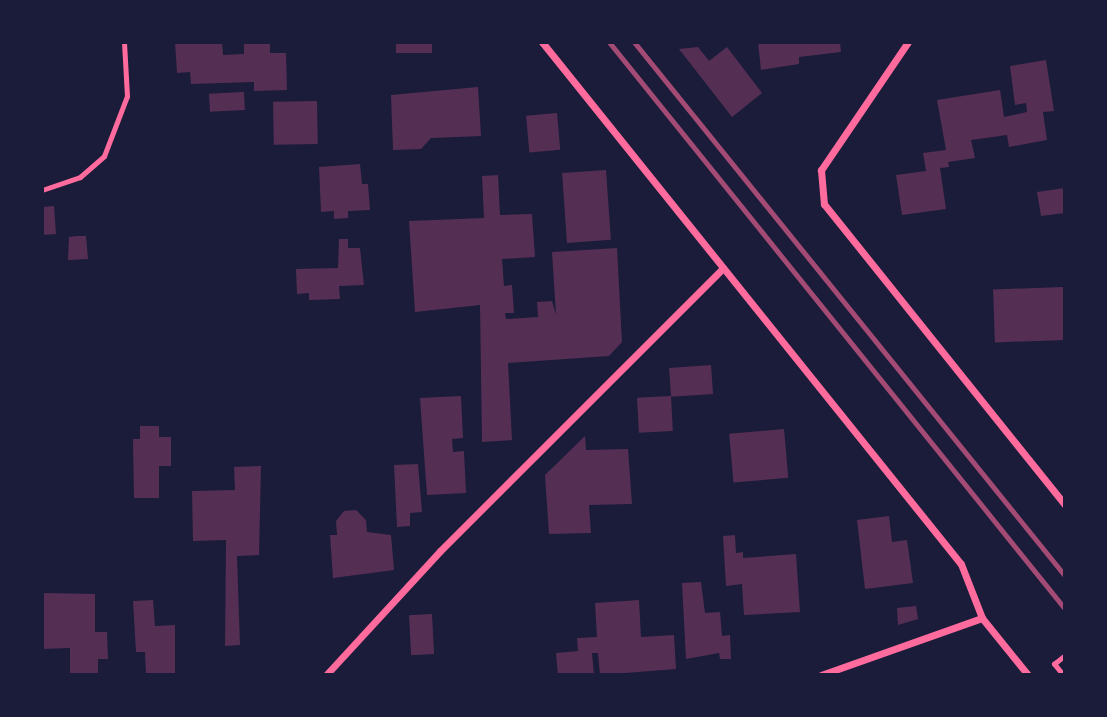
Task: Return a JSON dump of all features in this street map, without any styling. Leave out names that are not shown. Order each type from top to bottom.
[{"type":"street","points":[[542,42],[961,564],[982,618],[1028,675]]},
{"type":"street","points":[[908,42],[821,170],[819,185],[824,204],[1065,505]]},
{"type":"street","points":[[326,675],[440,551],[723,268]]},
{"type":"street","points":[[821,675],[982,618]]},
{"type":"lane","points":[[42,190],[80,177],[104,156],[127,96],[124,42]]},
{"type":"path","points":[[1063,675],[1054,664],[1065,655]]},
{"type":"building","points":[[175,42],[222,42],[223,55],[244,54],[244,42],[270,42],[270,53],[286,53],[287,90],[254,91],[254,82],[191,84],[190,72],[177,73]]},
{"type":"building","points":[[396,42],[432,42],[432,53],[396,53]]},
{"type":"building","points":[[758,42],[840,42],[841,52],[799,57],[799,64],[761,70]]},
{"type":"building","points":[[698,47],[709,61],[727,47],[762,93],[732,117],[679,49]]},
{"type":"building","points":[[1046,60],[1054,111],[1043,112],[1047,140],[1009,147],[1007,135],[971,140],[975,158],[948,162],[949,167],[940,168],[946,209],[902,215],[896,175],[926,171],[923,153],[946,150],[937,100],[1000,90],[1004,117],[1027,112],[1026,103],[1015,105],[1010,66]]},
{"type":"building","points":[[478,87],[481,136],[431,138],[421,149],[393,150],[391,95]]},
{"type":"building","points":[[244,92],[245,110],[210,112],[209,94]]},
{"type":"building","points":[[317,101],[318,144],[274,145],[273,102]]},
{"type":"building","points":[[557,113],[560,150],[529,153],[526,116]]},
{"type":"building","points":[[360,164],[362,184],[368,184],[370,210],[348,211],[348,218],[334,219],[334,211],[321,212],[319,167]]},
{"type":"building","points":[[606,170],[611,240],[567,243],[562,173]]},
{"type":"building","points":[[498,175],[500,215],[532,214],[535,257],[502,259],[504,286],[512,285],[514,313],[505,313],[506,319],[538,317],[537,302],[552,301],[556,315],[552,252],[617,248],[622,342],[609,356],[508,363],[512,440],[482,442],[480,305],[415,312],[409,221],[484,218],[482,176]]},
{"type":"building","points":[[1065,188],[1065,213],[1041,216],[1037,192]]},
{"type":"building","points":[[54,206],[56,234],[42,235],[42,207]]},
{"type":"building","points":[[86,236],[88,259],[68,260],[69,237]]},
{"type":"building","points":[[339,239],[348,239],[348,248],[360,248],[364,285],[339,286],[340,299],[309,300],[309,293],[297,294],[296,269],[338,268]]},
{"type":"building","points":[[1063,287],[1065,340],[995,342],[993,289]]},
{"type":"building","points":[[711,365],[713,394],[671,397],[669,368]]},
{"type":"building","points":[[461,396],[463,438],[452,439],[453,452],[464,451],[466,493],[427,495],[420,398]]},
{"type":"building","points":[[671,396],[673,431],[639,433],[637,398]]},
{"type":"building","points":[[140,426],[159,426],[159,437],[171,437],[171,466],[159,466],[159,498],[134,498],[133,439],[140,439]]},
{"type":"building","points":[[784,429],[788,478],[733,483],[729,434]]},
{"type":"building","points":[[585,436],[586,450],[628,449],[632,504],[589,505],[591,533],[549,534],[545,475]]},
{"type":"building","points":[[418,464],[422,512],[410,513],[410,526],[397,527],[394,465]]},
{"type":"building","points":[[261,466],[259,555],[237,556],[240,645],[225,646],[226,540],[193,541],[192,491],[235,490],[234,467]]},
{"type":"building","points":[[356,510],[366,520],[367,532],[391,535],[394,570],[333,578],[330,535],[337,535],[336,521],[344,511]]},
{"type":"building","points":[[889,516],[892,542],[907,540],[913,583],[865,589],[857,520]]},
{"type":"building","points":[[735,535],[736,553],[743,552],[743,558],[796,554],[800,612],[744,615],[742,584],[726,586],[723,536]]},
{"type":"building","points":[[701,582],[705,613],[720,612],[722,636],[730,635],[731,659],[720,659],[719,653],[686,659],[682,583]]},
{"type":"building","points":[[42,593],[95,594],[95,632],[107,632],[108,659],[98,659],[98,675],[70,675],[70,648],[42,649]]},
{"type":"building","points":[[153,600],[155,626],[175,625],[175,673],[146,674],[145,652],[136,652],[133,601]]},
{"type":"building","points":[[639,600],[641,637],[674,635],[676,669],[600,675],[598,653],[592,653],[594,675],[558,675],[556,653],[578,651],[577,638],[597,637],[595,603]]},
{"type":"building","points":[[916,606],[918,619],[898,625],[897,608]]},
{"type":"building","points":[[432,614],[434,654],[411,655],[409,615]]},
{"type":"railway","points":[[609,42],[1065,609]]},
{"type":"railway","points":[[634,42],[1065,576]]}]
